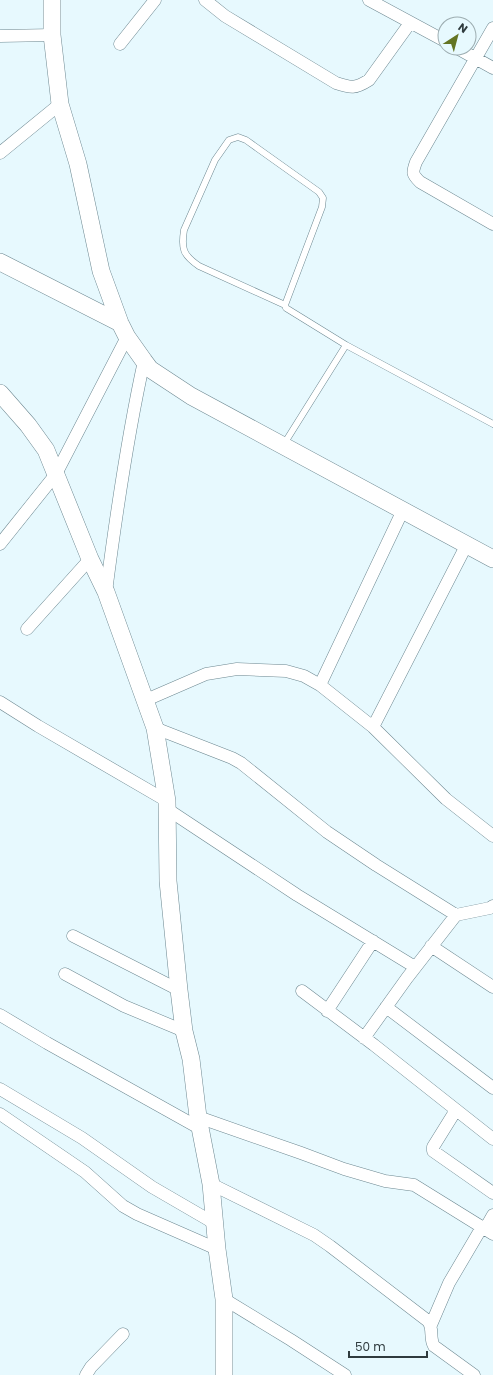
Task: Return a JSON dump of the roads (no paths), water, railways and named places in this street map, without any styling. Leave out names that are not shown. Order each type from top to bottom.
[{"type":"street","points":[[52,0],[52,35],[60,104],[78,164],[101,271],[123,330],[150,369],[191,396],[493,559]]},
{"type":"street","points":[[120,44],[155,0]]},
{"type":"street","points":[[206,0],[225,16],[336,83],[347,87],[359,87],[369,80],[410,23]]},
{"type":"street","points":[[369,0],[437,38]]},
{"type":"street","points":[[493,28],[416,162],[412,172],[420,182],[493,224]]},
{"type":"street","points":[[0,36],[52,35]]},
{"type":"street","points":[[471,56],[493,68]]},
{"type":"street","points":[[0,153],[60,104]]},
{"type":"street","points":[[0,262],[123,330]]},
{"type":"street","points":[[0,544],[56,474],[123,330]]},
{"type":"street","points":[[106,592],[121,483],[133,412],[144,361]]},
{"type":"street","points":[[0,393],[46,450],[90,559],[106,592],[155,728],[167,805],[168,881],[179,990],[184,1031],[191,1059],[199,1123],[211,1184],[214,1223],[224,1299],[224,1375]]},
{"type":"street","points":[[320,685],[402,510]]},
{"type":"street","points":[[373,727],[467,544]]},
{"type":"street","points":[[27,629],[90,559]]},
{"type":"street","points":[[146,700],[206,674],[237,669],[267,669],[286,671],[304,676],[320,685],[373,727],[446,799],[493,836]]},
{"type":"street","points":[[0,702],[167,805],[297,895],[415,967]]},
{"type":"street","points":[[155,728],[236,760],[327,832],[376,865],[456,914],[490,908],[493,906]]},
{"type":"street","points":[[364,1038],[415,967],[456,914]]},
{"type":"street","points":[[73,936],[179,990]]},
{"type":"street","points":[[327,1011],[373,941]]},
{"type":"street","points":[[431,946],[493,987]]},
{"type":"street","points":[[65,974],[124,1006],[184,1031]]},
{"type":"street","points":[[302,992],[364,1038],[493,1139]]},
{"type":"street","points":[[386,1007],[493,1088]]},
{"type":"street","points":[[0,1015],[46,1043],[199,1123],[301,1153],[344,1169],[386,1181],[414,1185],[486,1230]]},
{"type":"street","points":[[0,1089],[82,1138],[152,1187],[214,1223]]},
{"type":"street","points":[[456,1110],[432,1151],[493,1193]]},
{"type":"street","points":[[0,1114],[85,1172],[123,1206],[137,1214],[217,1249]]},
{"type":"street","points":[[211,1184],[299,1227],[330,1246],[428,1321],[431,1325]]},
{"type":"street","points":[[474,1375],[434,1346],[432,1342],[431,1325],[450,1283],[486,1230],[493,1215]]},
{"type":"street","points":[[224,1299],[345,1375]]},
{"type":"street","points":[[86,1375],[123,1334]]},
{"type":"lane","points":[[285,305],[322,207],[323,198],[319,192],[246,140],[238,137],[229,140],[215,160],[184,230],[182,242],[184,252],[190,260],[199,266],[285,305],[286,308],[346,345],[493,424]]},
{"type":"lane","points":[[283,445],[346,345]]}]
